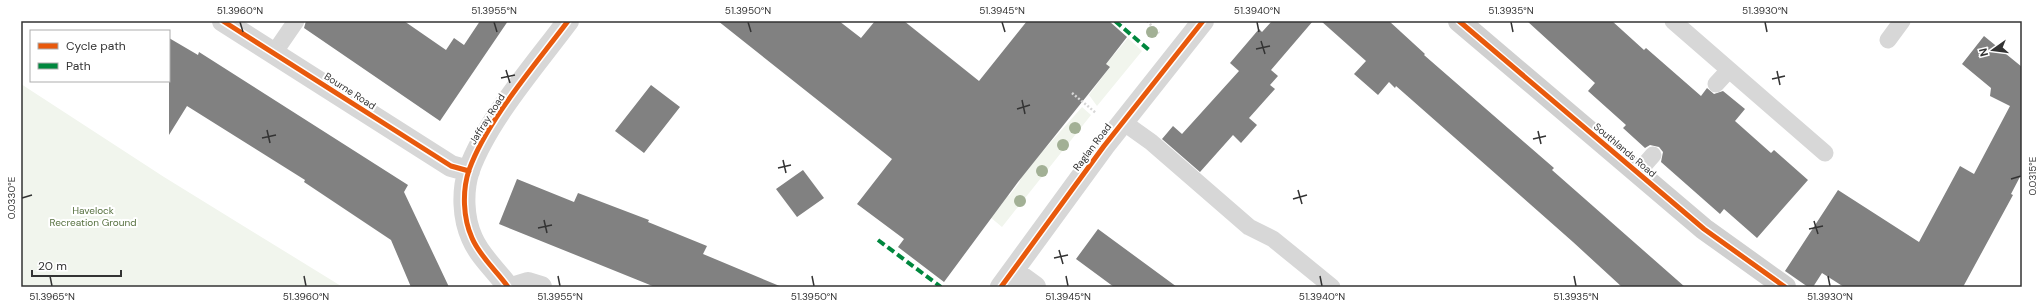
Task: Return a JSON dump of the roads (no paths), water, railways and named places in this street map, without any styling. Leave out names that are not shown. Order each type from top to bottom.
[{"type":"street","name":"Bourne Road","points":[[224,21],[451,166],[468,171]]},
{"type":"street","name":"Jaffray Road","points":[[508,287],[482,256],[472,239],[466,217],[464,197],[468,171],[477,150],[506,104],[568,21]]},
{"type":"street","name":"Raglan Road","points":[[1007,279],[1123,122],[1203,21]]},
{"type":"street","name":"Southlands Road","points":[[1459,21],[1704,229],[1785,287]]},
{"type":"street","points":[[1007,279],[1035,287]]},
{"type":"street","points":[[515,287],[528,283],[541,287]]},
{"type":"lane","points":[[274,53],[296,21]]},
{"type":"lane","points":[[1673,21],[1825,153]]},
{"type":"lane","points":[[1888,40],[1902,21]]},
{"type":"lane","points":[[1716,84],[1729,70]]},
{"type":"lane","points":[[1123,122],[1151,142],[1249,227],[1273,239],[1332,287]]},
{"type":"lane","points":[[1638,172],[1653,155]]},
{"type":"park label","name":"Havelock Recreation Ground","points":[[93,216]]}]
